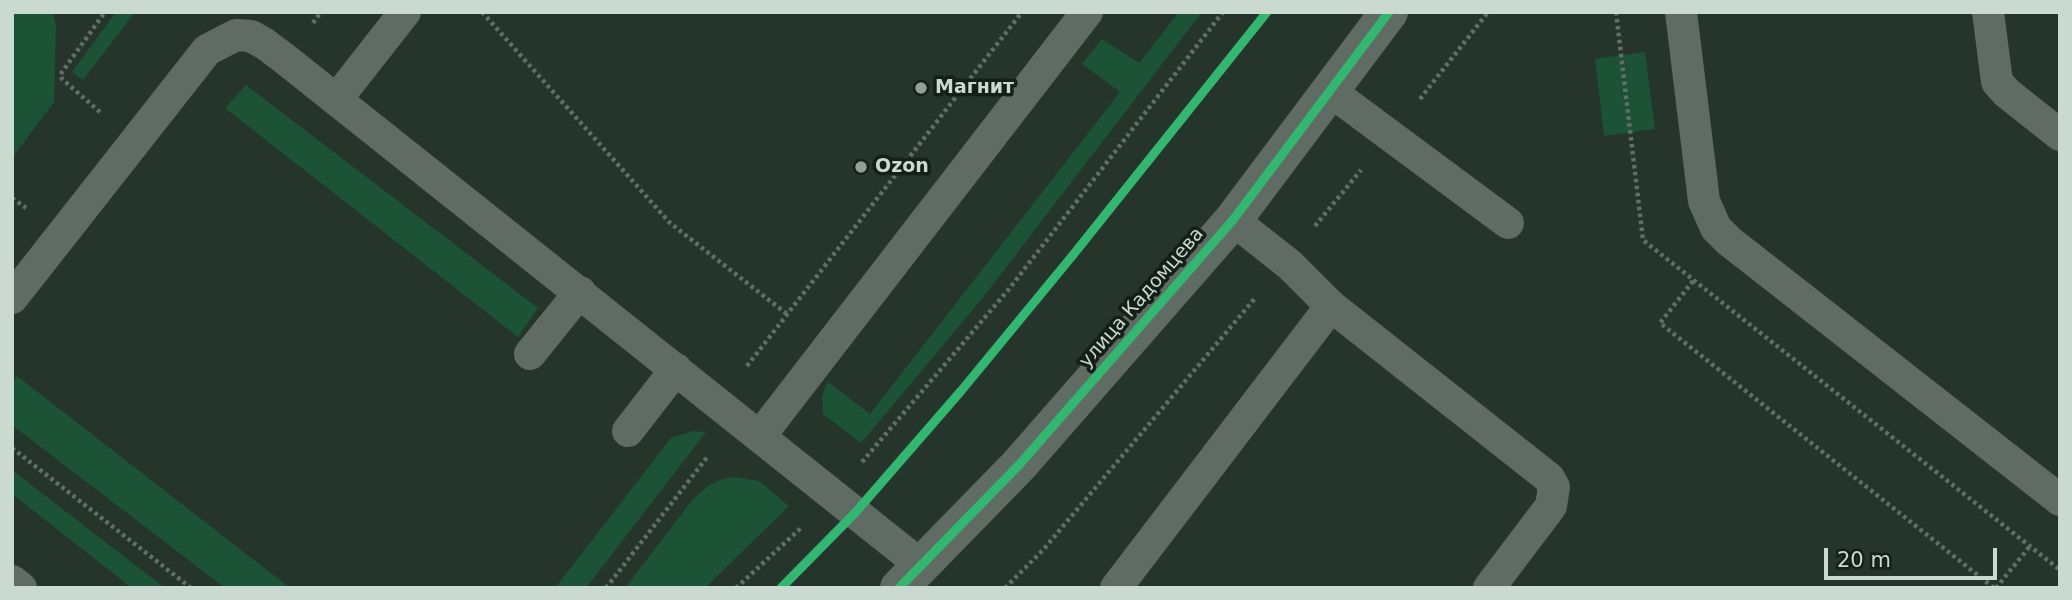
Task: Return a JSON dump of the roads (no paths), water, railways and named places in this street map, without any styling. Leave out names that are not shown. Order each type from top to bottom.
[{"type":"street","name":"улица Кадомцева","points":[[910,577],[1019,465],[1233,220],[1389,12]]},
{"type":"lane","points":[[336,100],[405,12]]},
{"type":"lane","points":[[738,419],[1087,12]]},
{"type":"lane","points":[[1681,12],[1704,201],[1716,228],[1729,241],[2060,500]]},
{"type":"lane","points":[[1987,12],[1997,82],[2060,135]]},
{"type":"lane","points":[[12,298],[207,50],[236,36],[251,36],[265,44],[580,292],[832,495],[910,577]]},
{"type":"lane","points":[[1330,91],[1507,223]]},
{"type":"lane","points":[[1233,220],[1285,261],[1331,306],[1549,478],[1554,487],[1551,506],[1489,588]]},
{"type":"lane","points":[[530,354],[580,292]]},
{"type":"lane","points":[[1116,588],[1331,306]]},
{"type":"lane","points":[[628,431],[677,369]]},
{"type":"lane","points":[[12,581],[21,588]]},
{"type":"place","name":"Магнит","points":[[921,88]]},
{"type":"place","name":"Ozon","points":[[861,167]]}]
